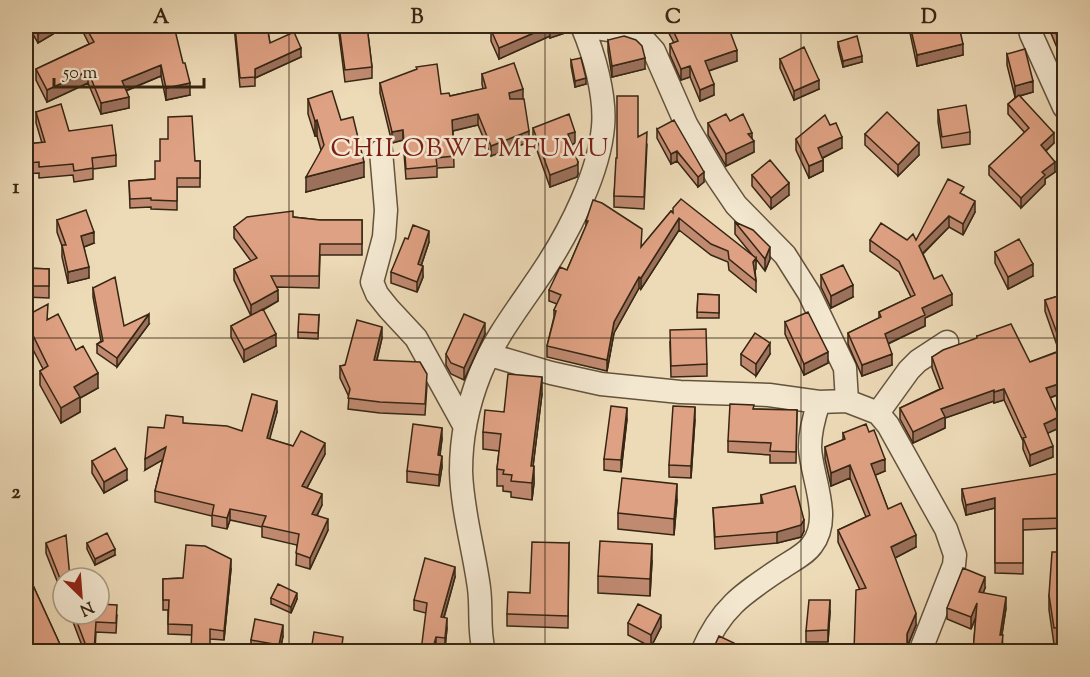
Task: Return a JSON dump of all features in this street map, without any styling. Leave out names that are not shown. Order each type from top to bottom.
[{"type":"street","points":[[484,651],[479,629],[480,593],[461,472],[465,427],[480,373],[498,339],[548,263],[591,180],[603,128],[603,108],[595,64],[582,26],[621,32],[644,40],[654,51],[686,124],[717,177],[736,205],[785,255],[809,293],[845,368],[847,401]]},
{"type":"street","points":[[1029,26],[1065,107]]},
{"type":"street","points":[[381,150],[386,210],[385,228],[372,282],[376,294],[416,338],[465,427]]},
{"type":"street","points":[[878,413],[913,366],[947,342]]},
{"type":"street","points":[[490,355],[551,374],[601,384],[680,392],[769,395],[819,402],[847,401],[878,413],[888,425],[946,529],[955,555],[954,565],[920,651]]},
{"type":"street","points":[[702,651],[721,616],[736,600],[812,546],[820,530],[821,508],[814,477],[810,436],[819,402]]},
{"type":"building","points":[[33,26],[52,26],[38,34]]},
{"type":"building","points":[[85,26],[133,26],[135,28],[174,26],[190,83],[166,88],[161,65],[122,81],[129,97],[101,103],[88,71],[47,90],[36,69],[94,42]]},
{"type":"building","points":[[235,26],[267,26],[270,43],[294,32],[301,48],[255,69],[255,77],[240,78]]},
{"type":"building","points":[[339,26],[367,26],[372,67],[345,70]]},
{"type":"building","points":[[501,26],[550,26],[499,48],[491,30]]},
{"type":"building","points":[[671,26],[728,26],[737,50],[705,61],[714,84],[700,90],[690,66],[681,69],[670,44],[678,41]]},
{"type":"building","points":[[910,26],[959,26],[963,44],[917,55]]},
{"type":"building","points":[[1053,26],[1065,26],[1065,50],[1063,50]]},
{"type":"building","points":[[624,36],[636,40],[642,46],[645,58],[612,66],[608,40]]},
{"type":"building","points":[[857,36],[862,56],[843,61],[838,42]]},
{"type":"building","points":[[804,47],[819,80],[794,91],[780,59]]},
{"type":"building","points":[[1025,49],[1033,81],[1015,86],[1007,54]]},
{"type":"building","points":[[581,58],[586,78],[575,81],[571,60]]},
{"type":"building","points":[[514,63],[523,89],[509,93],[510,99],[524,99],[529,131],[491,146],[478,114],[452,120],[454,156],[436,158],[437,166],[406,169],[403,130],[392,132],[380,83],[417,69],[416,67],[437,64],[441,94],[449,93],[450,96],[486,88],[482,74]]},
{"type":"building","points":[[332,91],[341,120],[353,117],[364,162],[306,177],[324,145],[308,99]]},
{"type":"building","points":[[1019,95],[1054,133],[1041,145],[1055,162],[1042,172],[1045,175],[1021,198],[989,166],[1029,128],[1008,104]]},
{"type":"building","points":[[617,96],[638,96],[638,137],[647,132],[644,197],[614,196],[617,158]]},
{"type":"building","points":[[61,104],[69,131],[112,125],[116,155],[92,158],[93,168],[74,171],[73,164],[39,167],[39,162],[26,163],[26,144],[45,142],[36,112]]},
{"type":"building","points":[[966,105],[970,132],[942,137],[938,110]]},
{"type":"building","points":[[887,112],[919,143],[898,165],[865,134]]},
{"type":"building","points":[[569,114],[575,132],[568,134],[578,162],[577,165],[550,175],[533,128]]},
{"type":"building","points":[[726,114],[730,121],[743,114],[752,133],[748,134],[754,141],[726,154],[708,123]]},
{"type":"building","points":[[825,115],[830,125],[836,123],[842,137],[818,148],[823,160],[809,166],[796,139]]},
{"type":"building","points":[[192,116],[195,161],[200,161],[200,178],[177,178],[177,201],[151,200],[151,198],[130,199],[129,181],[155,179],[155,161],[160,161],[160,139],[168,139],[168,117]]},
{"type":"building","points":[[674,120],[704,172],[698,177],[677,151],[671,154],[657,129]]},
{"type":"building","points":[[770,160],[789,183],[771,198],[752,175]]},
{"type":"building","points":[[948,179],[964,187],[960,193],[975,201],[963,224],[949,216],[919,246],[934,279],[942,275],[952,294],[922,308],[925,315],[885,334],[892,354],[862,365],[848,333],[881,317],[879,312],[915,295],[899,261],[870,240],[881,223],[907,240],[913,234],[916,240]]},
{"type":"building","points":[[681,199],[756,258],[753,262],[756,281],[729,259],[728,251],[711,244],[679,218],[641,278],[639,277],[614,322],[607,360],[547,346],[556,311],[554,310],[561,295],[549,290],[560,267],[567,270],[588,221],[586,221],[593,200],[602,203],[642,229],[641,247],[671,211],[673,213],[673,208]]},
{"type":"building","points":[[86,210],[94,232],[81,236],[89,267],[68,272],[62,245],[66,245],[57,220]]},
{"type":"building","points":[[293,211],[293,217],[320,220],[362,220],[362,244],[320,244],[319,276],[271,276],[278,290],[251,305],[234,269],[257,258],[234,227],[247,217]]},
{"type":"building","points":[[735,222],[753,230],[770,247],[765,259]]},
{"type":"building","points":[[413,225],[429,231],[418,264],[423,266],[417,282],[391,272]]},
{"type":"building","points":[[1019,239],[1033,264],[1008,277],[995,252]]},
{"type":"building","points":[[843,265],[853,285],[831,296],[821,275]]},
{"type":"building","points":[[26,268],[49,269],[49,286],[26,286]]},
{"type":"building","points":[[115,277],[124,326],[149,314],[117,358],[97,344],[103,341],[93,288]]},
{"type":"building","points":[[698,294],[719,295],[719,313],[697,312]]},
{"type":"building","points":[[1065,294],[1065,382],[1046,388],[1059,417],[1044,424],[1053,446],[1030,455],[1023,438],[1026,437],[1004,389],[994,392],[994,390],[941,409],[945,417],[913,432],[900,408],[943,388],[932,357],[943,350],[1011,324],[1030,362],[1063,350],[1045,300]]},
{"type":"building","points":[[48,304],[47,320],[58,314],[76,350],[83,346],[98,373],[74,387],[80,397],[61,408],[40,371],[48,366],[26,321],[26,316]]},
{"type":"building","points":[[263,309],[276,334],[244,350],[231,326]]},
{"type":"building","points":[[808,312],[828,352],[804,364],[785,322]]},
{"type":"building","points":[[299,314],[319,315],[318,333],[298,332]]},
{"type":"building","points":[[464,314],[485,323],[464,368],[451,363],[446,354]]},
{"type":"building","points":[[357,320],[382,327],[374,360],[420,362],[427,374],[425,404],[348,398],[350,389],[340,366],[345,365]]},
{"type":"building","points":[[706,329],[707,364],[671,366],[670,330]]},
{"type":"building","points":[[755,333],[770,343],[756,364],[741,354]]},
{"type":"building","points":[[508,374],[542,377],[531,466],[534,466],[532,483],[511,481],[512,475],[503,474],[504,470],[497,469],[501,434],[483,432],[485,410],[504,412]]},
{"type":"building","points":[[252,394],[277,401],[267,438],[293,446],[301,431],[325,443],[302,486],[322,494],[312,514],[328,519],[310,558],[296,553],[299,534],[262,526],[266,516],[230,509],[227,518],[212,515],[214,505],[155,491],[166,447],[145,459],[148,427],[164,428],[166,415],[183,417],[183,423],[227,426],[242,431]]},
{"type":"building","points":[[730,404],[754,405],[753,409],[797,410],[796,452],[770,451],[771,443],[728,441]]},
{"type":"building","points":[[611,406],[627,408],[621,460],[604,459]]},
{"type":"building","points":[[673,406],[695,407],[691,466],[669,465]]},
{"type":"building","points":[[413,424],[442,428],[438,455],[442,456],[439,475],[407,471]]},
{"type":"building","points":[[866,424],[869,432],[874,430],[885,459],[871,464],[888,509],[901,503],[916,535],[891,547],[916,613],[907,634],[909,647],[914,651],[854,651],[856,590],[866,588],[838,530],[870,515],[850,465],[831,473],[825,447],[845,439],[843,433]]},
{"type":"building","points":[[115,448],[127,469],[104,482],[92,461]]},
{"type":"building","points":[[1062,473],[1065,489],[1065,518],[1023,519],[1023,563],[995,563],[995,498],[966,505],[962,489]]},
{"type":"building","points":[[622,478],[677,484],[674,519],[618,513]]},
{"type":"building","points":[[795,486],[804,520],[801,525],[777,532],[715,537],[713,508],[763,503],[761,495]]},
{"type":"building","points":[[107,533],[115,549],[95,559],[87,543]]},
{"type":"building","points":[[66,535],[69,566],[55,566],[46,543]]},
{"type":"building","points":[[600,541],[652,544],[650,579],[598,576]]},
{"type":"building","points":[[532,542],[569,543],[568,616],[507,614],[508,592],[530,593]]},
{"type":"building","points":[[186,545],[205,546],[231,559],[224,631],[210,629],[210,651],[191,651],[192,625],[168,624],[169,600],[163,600],[163,579],[183,578]]},
{"type":"building","points":[[1052,552],[1065,552],[1065,627],[1054,628],[1049,595]]},
{"type":"building","points":[[425,558],[455,567],[441,617],[447,618],[445,638],[436,637],[432,651],[421,651],[427,603],[414,600]]},
{"type":"building","points":[[963,568],[985,577],[979,592],[1006,597],[1000,635],[1003,635],[1001,651],[973,651],[977,603],[971,617],[947,608]]},
{"type":"building","points":[[26,570],[63,651],[30,651],[26,640]]},
{"type":"building","points":[[278,584],[297,593],[291,607],[271,598]]},
{"type":"building","points":[[809,600],[830,600],[828,630],[806,631]]},
{"type":"building","points":[[638,604],[661,615],[651,635],[628,623]]},
{"type":"building","points":[[111,605],[117,605],[116,623],[111,623]]},
{"type":"building","points":[[255,619],[283,625],[279,645],[251,640]]},
{"type":"building","points":[[79,626],[96,626],[94,651],[88,651]]},
{"type":"building","points":[[314,632],[343,637],[342,645],[364,648],[364,651],[311,651]]},
{"type":"building","points":[[719,636],[734,643],[730,651],[707,651],[714,647]]},
{"type":"district","name":"CHILOBWE MFUMU","points":[[470,147]]}]
